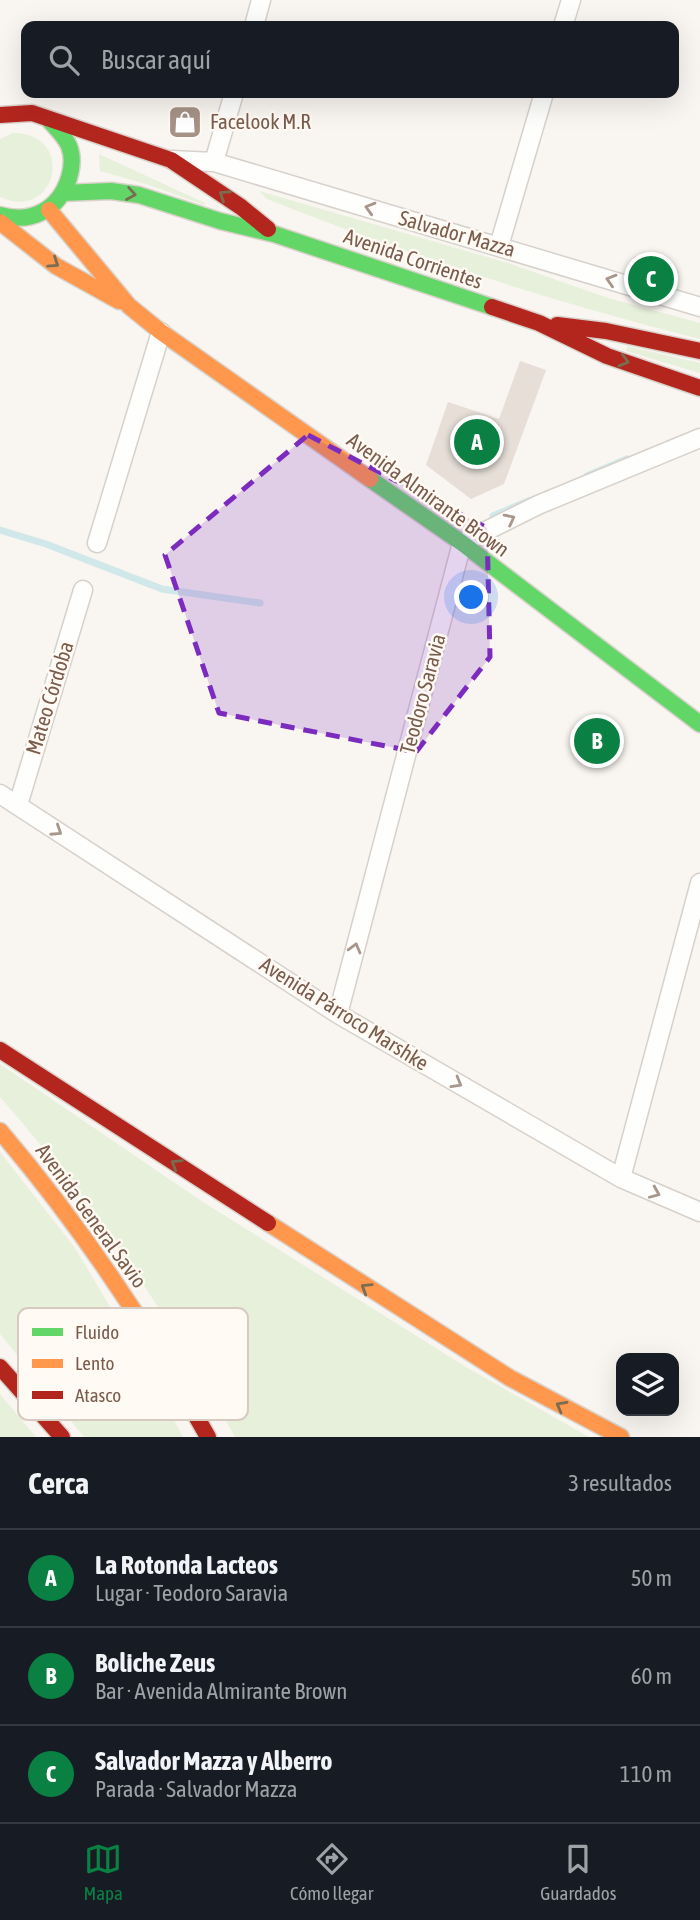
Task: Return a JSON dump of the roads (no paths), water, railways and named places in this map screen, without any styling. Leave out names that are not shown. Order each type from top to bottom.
[{"type":"main road","name":"Avenida Corrientes","points":[[3,113],[32,113],[171,160],[242,207],[274,234]]},
{"type":"main road","points":[[0,215],[23,218],[49,210],[63,192],[72,172],[70,147],[49,120]]},
{"type":"main road","name":"Avenida Corrientes","points":[[63,192],[111,191],[139,195],[220,221],[274,234],[539,323],[607,356],[700,388]]},
{"type":"main road","points":[[49,210],[129,306]]},
{"type":"main road","points":[[0,222],[16,237],[87,285],[129,306]]},
{"type":"main road","name":"Avenida Almirante Brown","points":[[129,306],[161,332],[462,543],[700,724]]},
{"type":"main road","name":"Avenida Corrientes","points":[[539,323],[606,331],[700,351]]},
{"type":"main road","points":[[0,1050],[355,1281],[499,1371],[621,1437]]},
{"type":"main road","name":"Avenida General Savio","points":[[0,1131],[43,1180],[112,1274],[133,1308]]},
{"type":"main road","points":[[0,1367],[18,1387]]},
{"type":"main road","points":[[47,1420],[62,1437]]},
{"type":"main road","name":"Avenida General Savio","points":[[199,1420],[208,1437]]},
{"type":"street","points":[[255,21],[261,0]]},
{"type":"street","points":[[565,21],[571,0]]},
{"type":"street","points":[[214,162],[233,98]]},
{"type":"street","points":[[499,246],[543,98]]},
{"type":"street","name":"Salvador Mazza","points":[[171,160],[214,162],[700,307]]},
{"type":"street","points":[[97,543],[161,332]]},
{"type":"street","points":[[462,543],[538,505],[700,438]]},
{"type":"street","name":"Teodoro Saravia","points":[[338,1014],[462,543]]},
{"type":"street","name":"Mateo Córdoba","points":[[18,805],[83,590]]},
{"type":"street","name":"Avenida Párroco Marshke","points":[[0,794],[338,1014],[621,1178],[700,1212]]},
{"type":"street","points":[[621,1178],[700,883]]},
{"type":"waterway","points":[[587,476],[627,459]]},
{"type":"waterway","points":[[493,516],[528,501]]},
{"type":"waterway","points":[[0,530],[46,544],[162,589],[260,603]]},
{"type":"place","name":"Facelook M.R","points":[[185,122]]},
{"type":"place","name":"Salvador Mazza y Alberro","points":[[651,279]]},
{"type":"place","name":"La Rotonda Lacteos","points":[[477,442]]},
{"type":"place","name":"Boliche Zeus","points":[[597,741]]}]
